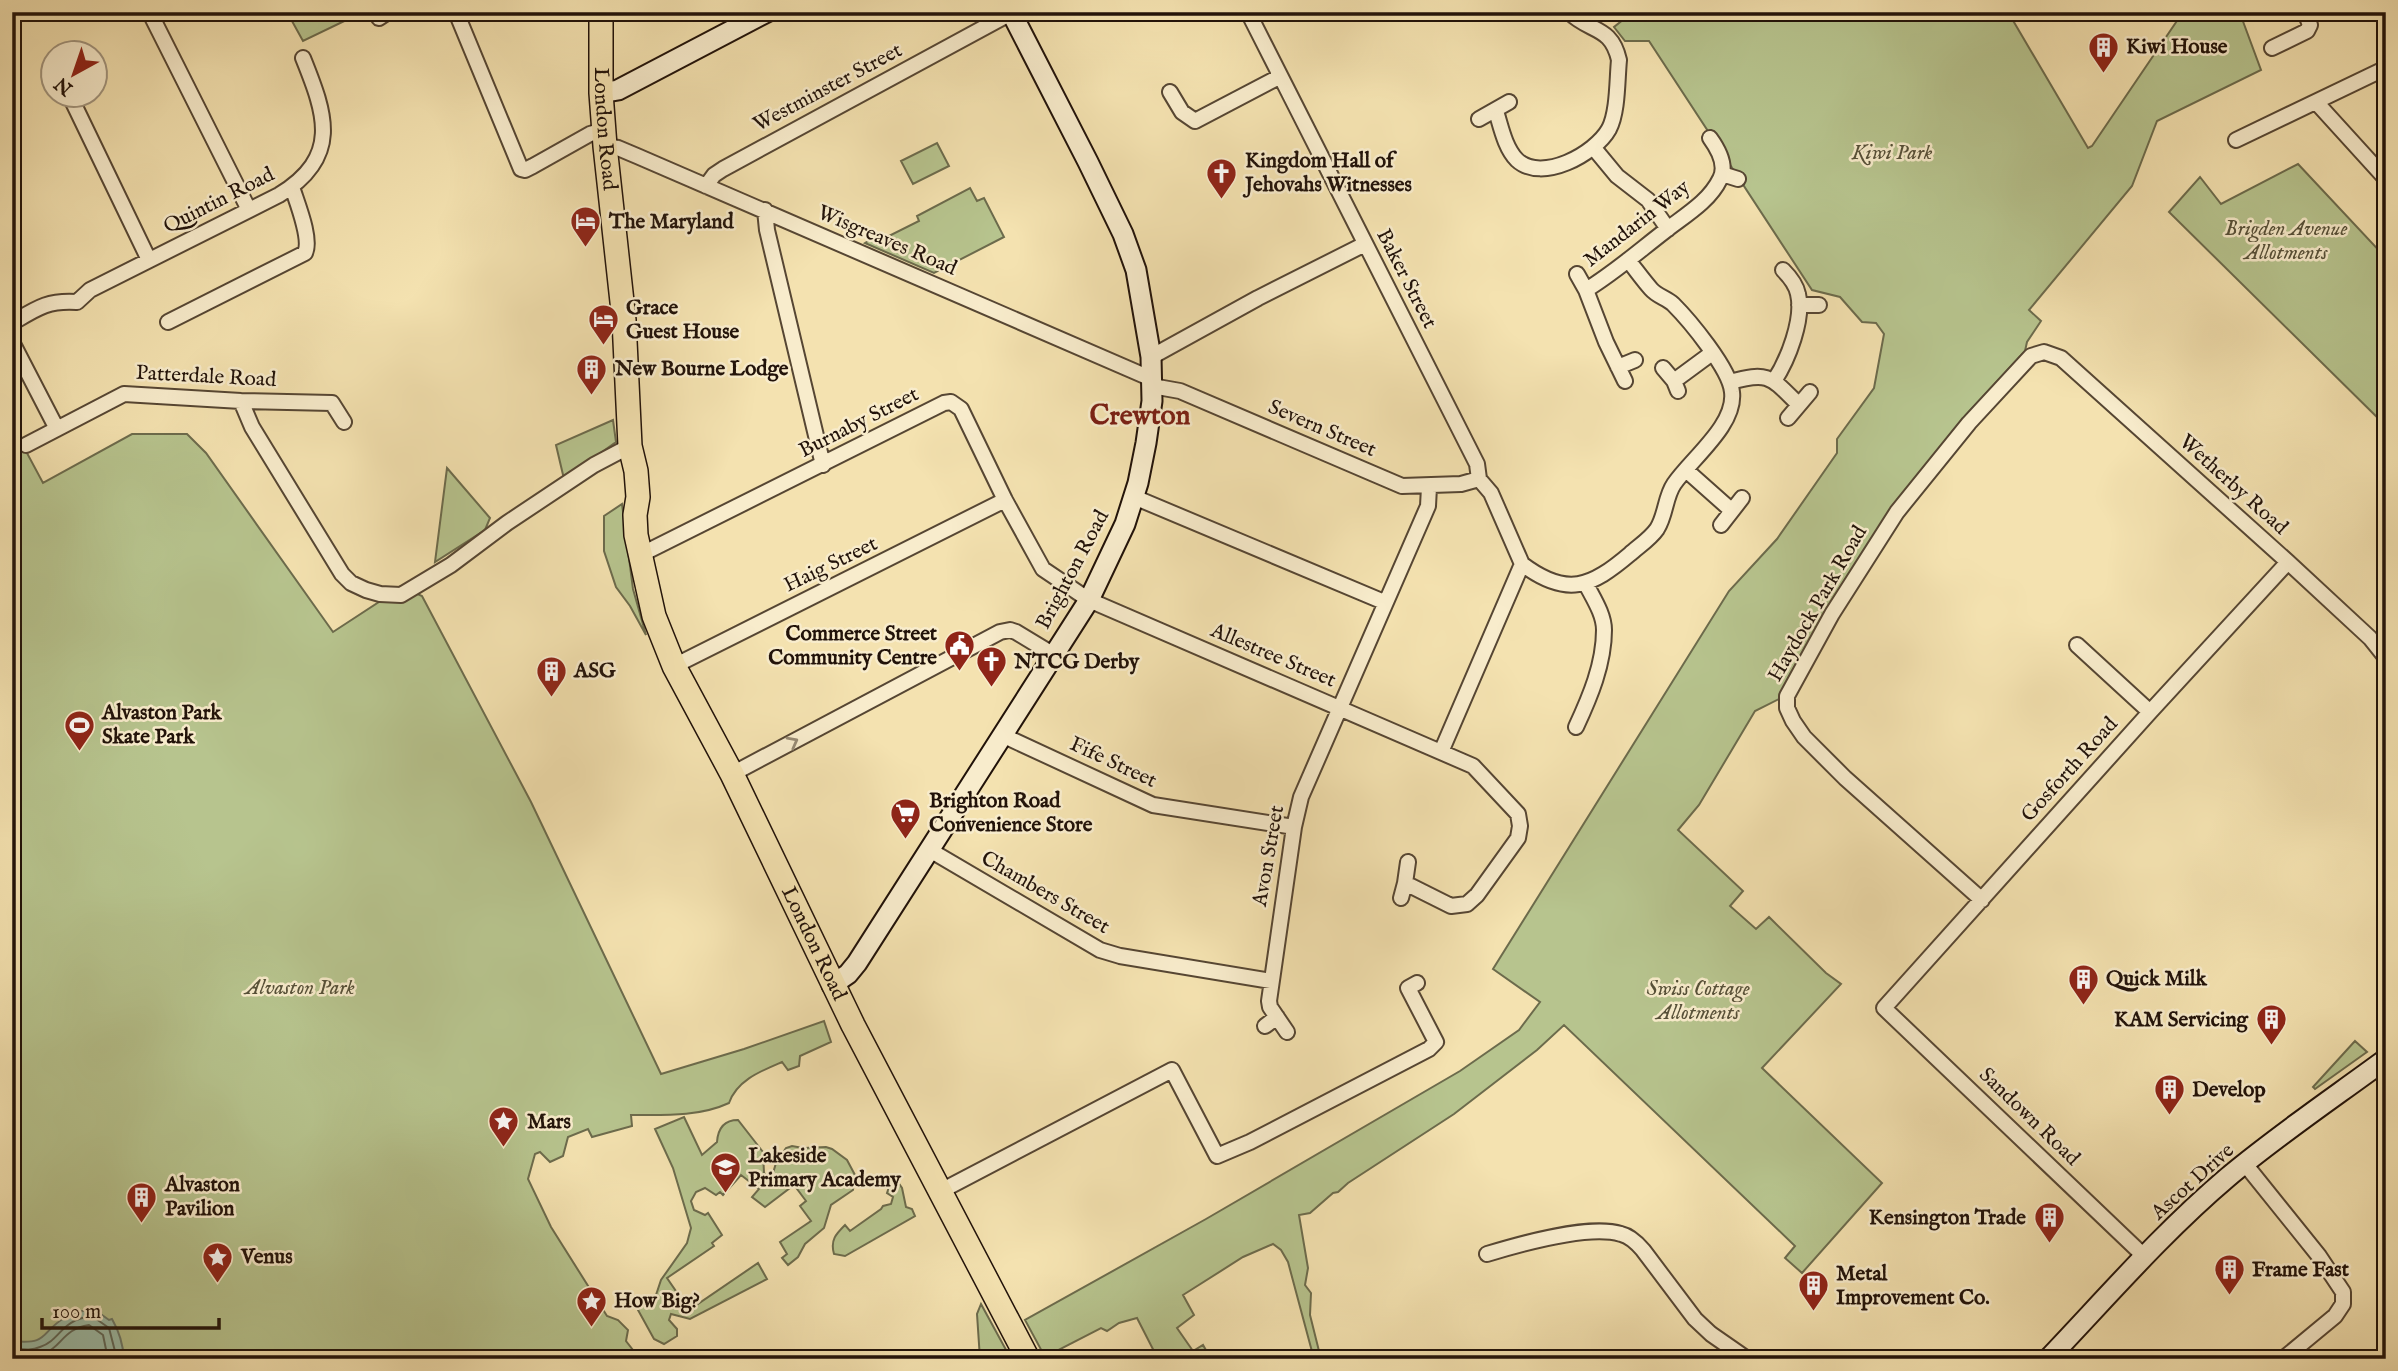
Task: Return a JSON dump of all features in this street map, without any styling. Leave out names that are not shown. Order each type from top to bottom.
[{"type":"main road","name":"London Road","points":[[601,12],[604,138],[624,320],[631,451],[627,472],[629,499],[635,515],[640,555],[654,616],[674,666],[732,774],[832,985],[1028,1359]]},
{"type":"street","points":[[456,12],[521,169],[533,166],[590,134],[604,138]]},
{"type":"street","points":[[601,93],[618,90],[767,12]]},
{"type":"street","name":"Baker Street","points":[[1248,12],[1477,464],[1479,479],[1491,493],[1522,564]]},
{"type":"street","points":[[1496,111],[1509,149],[1519,161],[1531,168],[1555,166],[1593,147],[1603,137],[1612,121],[1619,60],[1615,47],[1605,33],[1569,12]]},
{"type":"street","points":[[2273,48],[2307,31],[2310,25],[2305,12]]},
{"type":"street","name":"Westminster Street","points":[[706,186],[714,175],[723,169],[1011,13]]},
{"type":"street","name":"Brighton Road","points":[[832,985],[858,963],[928,849],[1089,600],[1114,550],[1134,496],[1146,443],[1152,382],[1151,357],[1136,270],[1123,234],[1011,13]]},
{"type":"street","points":[[150,15],[249,210]]},
{"type":"street","name":"Quintin Road","points":[[12,323],[57,300],[77,302],[90,290],[292,187],[311,167],[323,137],[321,102],[303,58]]},
{"type":"street","points":[[2236,140],[2386,68]]},
{"type":"street","points":[[1170,92],[1182,112],[1195,121],[1279,77]]},
{"type":"street","points":[[1479,119],[1509,102]]},
{"type":"street","points":[[2316,102],[2386,179]]},
{"type":"street","points":[[76,108],[149,260]]},
{"type":"street","name":"Wisgreaves Road","points":[[604,138],[624,150],[1152,382]]},
{"type":"street","points":[[1710,138],[1718,150],[1722,174],[1738,179]]},
{"type":"street","points":[[1593,147],[1617,176],[1647,200],[1668,229]]},
{"type":"street","name":"Mandarin Way","points":[[1625,381],[1586,290],[1694,210],[1722,174]]},
{"type":"street","points":[[169,323],[305,253],[308,243],[292,187]]},
{"type":"street","points":[[765,210],[767,230],[823,465]]},
{"type":"street","points":[[1151,357],[1364,244]]},
{"type":"street","points":[[1441,752],[1522,564],[1558,583],[1586,583],[1604,575],[1654,532],[1662,519],[1671,488],[1718,431],[1728,414],[1732,396],[1730,382],[1712,353],[1671,303],[1654,292],[1628,260]]},
{"type":"street","points":[[1774,381],[1790,350],[1800,305],[1796,288],[1783,270]]},
{"type":"street","points":[[1577,274],[1586,290]]},
{"type":"street","points":[[1800,305],[1819,305]]},
{"type":"street","points":[[12,342],[57,429]]},
{"type":"street","name":"Wetherby Road","points":[[2045,352],[2061,358],[2288,562],[2370,638],[2386,658]]},
{"type":"street","name":"Haydock Park Road","points":[[1982,900],[1845,778],[1804,737],[1787,708],[1787,696],[1832,614],[1896,512],[2031,356],[2045,352]]},
{"type":"street","points":[[1663,368],[1676,386],[1712,353]]},
{"type":"street","points":[[1618,367],[1635,360]]},
{"type":"street","points":[[1730,382],[1765,376],[1798,404]]},
{"type":"street","name":"Severn Street","points":[[1152,382],[1180,391],[1402,486],[1429,487],[1479,479]]},
{"type":"street","points":[[1788,418],[1810,392]]},
{"type":"street","name":"Patterdale Road","points":[[26,445],[124,394],[332,403],[344,422]]},
{"type":"street","points":[[241,401],[252,427],[346,579],[380,594],[401,595],[451,565],[594,465],[631,451]]},
{"type":"street","name":"Burnaby Street","points":[[640,555],[944,403],[951,402],[961,409],[1005,500],[1043,569],[1089,600]]},
{"type":"street","points":[[1686,470],[1731,510]]},
{"type":"street","name":"Avon Street","points":[[1287,1031],[1271,1021],[1270,981],[1301,797],[1428,506],[1429,487]]},
{"type":"street","points":[[1134,496],[1384,602]]},
{"type":"street","points":[[1721,525],[1742,498]]},
{"type":"street","name":"Haig Street","points":[[674,666],[1005,500]]},
{"type":"street","name":"Gosforth Road","points":[[1884,1007],[2288,562]]},
{"type":"street","points":[[1576,727],[1591,695],[1604,629],[1599,608],[1586,583]]},
{"type":"street","name":"Allestree Street","points":[[1089,600],[1473,766],[1518,814],[1519,832],[1514,844],[1468,904],[1451,906],[1405,883]]},
{"type":"street","points":[[732,774],[1000,632],[1016,632],[1054,655]]},
{"type":"street","points":[[2077,645],[2150,712]]},
{"type":"street","name":"Fife Street","points":[[1002,734],[1153,805],[1294,827]]},
{"type":"street","name":"Chambers Street","points":[[928,849],[1109,954],[1270,981]]},
{"type":"street","points":[[1401,898],[1408,862]]},
{"type":"street","points":[[939,1192],[1172,1070],[1217,1156],[1250,1142],[1429,1049],[1436,1042],[1408,988],[1417,983]]},
{"type":"street","name":"Sandown Road","points":[[1884,1007],[2145,1257]]},
{"type":"street","name":"Ascot Drive","points":[[2059,1355],[2145,1257],[2186,1216],[2245,1164],[2386,1059]]},
{"type":"street","points":[[2245,1164],[2319,1256],[2343,1292],[2343,1304],[2335,1316],[2283,1359]]},
{"type":"street","points":[[1487,1254],[1585,1231],[1611,1231],[1628,1236],[1643,1250],[1703,1327],[1748,1359]]},
{"type":"green space","points":[[287,12],[363,12],[303,41]]},
{"type":"green space","points":[[1633,12],[2008,12],[2088,148],[2092,146],[2183,12],[2244,12],[2241,16],[2261,70],[2157,121],[2132,186],[2029,310],[2041,321],[2027,342],[2025,351],[1966,415],[1891,509],[1829,605],[1787,681],[1781,698],[1755,711],[1699,805],[1678,830],[1743,891],[1730,906],[1756,929],[1769,917],[1826,973],[1841,984],[1762,1068],[1882,1183],[1802,1273],[1785,1258],[1795,1246],[1564,1025],[1537,1050],[1454,1114],[1333,1193],[1310,1213],[1299,1215],[1308,1268],[1305,1285],[1311,1293],[1310,1315],[1321,1359],[1314,1359],[1288,1262],[1281,1250],[1273,1244],[1243,1257],[1183,1295],[1194,1315],[1177,1328],[1193,1351],[1203,1345],[1211,1359],[1158,1359],[1137,1318],[1119,1323],[1107,1331],[1101,1328],[1045,1357],[1025,1320],[1206,1219],[1460,1071],[1519,1030],[1540,1002],[1493,969],[1729,591],[1777,539],[1837,453],[1837,439],[1874,388],[1884,334],[1876,323],[1862,322],[1840,297],[1812,290],[1649,41],[1625,41],[1614,27]]},
{"type":"green space","points":[[937,143],[949,166],[913,184],[901,161]]},
{"type":"green space","name":"Brigden Avenue Allotments","points":[[2298,164],[2386,258],[2386,426],[2169,212],[2200,177],[2221,204]]},
{"type":"green space","points":[[970,188],[977,201],[984,198],[1004,237],[934,273],[865,243],[873,238],[885,238],[919,221],[917,216]]},
{"type":"green space","points":[[613,420],[616,442],[564,479],[556,445]]},
{"type":"green space","name":"Alvaston Park","points":[[12,425],[43,483],[132,434],[187,434],[206,453],[333,632],[402,587],[422,596],[531,802],[661,1074],[824,1021],[831,1042],[800,1056],[799,1066],[788,1070],[782,1062],[751,1077],[738,1088],[729,1103],[693,1113],[631,1115],[632,1126],[592,1137],[588,1129],[568,1137],[563,1156],[550,1162],[540,1152],[535,1154],[528,1179],[551,1227],[607,1316],[618,1320],[628,1330],[626,1341],[640,1359],[12,1359]]},
{"type":"green space","points":[[447,468],[490,518],[485,530],[435,562]]},
{"type":"green space","points":[[622,504],[633,589],[646,635],[616,587],[604,551],[604,516]]},
{"type":"green space","points":[[2355,1041],[2367,1052],[2315,1089],[2313,1087]]},
{"type":"green space","points":[[684,1117],[702,1155],[717,1142],[723,1126],[729,1121],[738,1120],[763,1152],[764,1173],[771,1180],[776,1163],[786,1148],[792,1146],[832,1149],[847,1160],[855,1175],[853,1190],[831,1205],[824,1228],[805,1244],[798,1257],[788,1265],[782,1258],[787,1254],[780,1242],[811,1221],[800,1206],[806,1201],[794,1185],[765,1207],[752,1197],[759,1189],[741,1175],[723,1195],[720,1192],[716,1195],[705,1188],[696,1192],[691,1201],[694,1210],[705,1215],[708,1213],[722,1235],[712,1243],[714,1246],[667,1278],[689,1310],[758,1263],[767,1279],[690,1319],[671,1314],[669,1320],[677,1329],[677,1336],[664,1344],[654,1339],[638,1310],[656,1295],[661,1280],[687,1243],[691,1228],[673,1168],[655,1129]]},
{"type":"green space","points":[[893,1175],[902,1188],[906,1207],[912,1209],[915,1216],[845,1256],[834,1254],[835,1238],[845,1225],[850,1231],[883,1206],[891,1204],[893,1197],[887,1193]]},
{"type":"green space","points":[[981,1304],[1011,1359],[980,1359],[977,1314]]},
{"type":"water","points":[[99,1308],[98,1312],[109,1320],[112,1319],[119,1333],[124,1359],[12,1359],[12,1341],[39,1339],[70,1315]]},
{"type":"place","name":"Kiwi House","points":[[2103,74]]},
{"type":"place","name":"Kingdom Hall of Jehovahs Witnesses","points":[[1222,200]]},
{"type":"place","name":"The Maryland","points":[[586,249]]},
{"type":"place","name":"Grace Guest House","points":[[603,347]]},
{"type":"place","name":"New Bourne Lodge","points":[[592,396]]},
{"type":"place","name":"Commerce Street Community Centre","points":[[960,673]]},
{"type":"place","name":"NTCG Derby","points":[[991,689]]},
{"type":"place","name":"ASG","points":[[551,698]]},
{"type":"place","name":"Alvaston Park Skate Park","points":[[79,752]]},
{"type":"place","name":"Brighton Road Convenience Store","points":[[906,840]]},
{"type":"place","name":"Quick Milk","points":[[2083,1006]]},
{"type":"place","name":"KAM Servicing","points":[[2271,1047]]},
{"type":"place","name":"Develop","points":[[2169,1117]]},
{"type":"place","name":"Mars","points":[[504,1149]]},
{"type":"place","name":"Lakeside Primary Academy","points":[[725,1195]]},
{"type":"place","name":"Alvaston Pavilion","points":[[142,1224]]},
{"type":"place","name":"Kensington Trade","points":[[2049,1245]]},
{"type":"place","name":"Venus","points":[[218,1284]]},
{"type":"place","name":"Frame Fast","points":[[2229,1297]]},
{"type":"place","name":"Metal Improvement Co.","points":[[1813,1313]]},
{"type":"place","name":"How Big?","points":[[591,1328]]},
{"type":"district","name":"Crewton","points":[[1140,416]]},
{"type":"park label","name":"Kiwi Park","points":[[1892,153]]},
{"type":"park label","name":"Swiss Cottage Allotments","points":[[1698,1001]]}]
